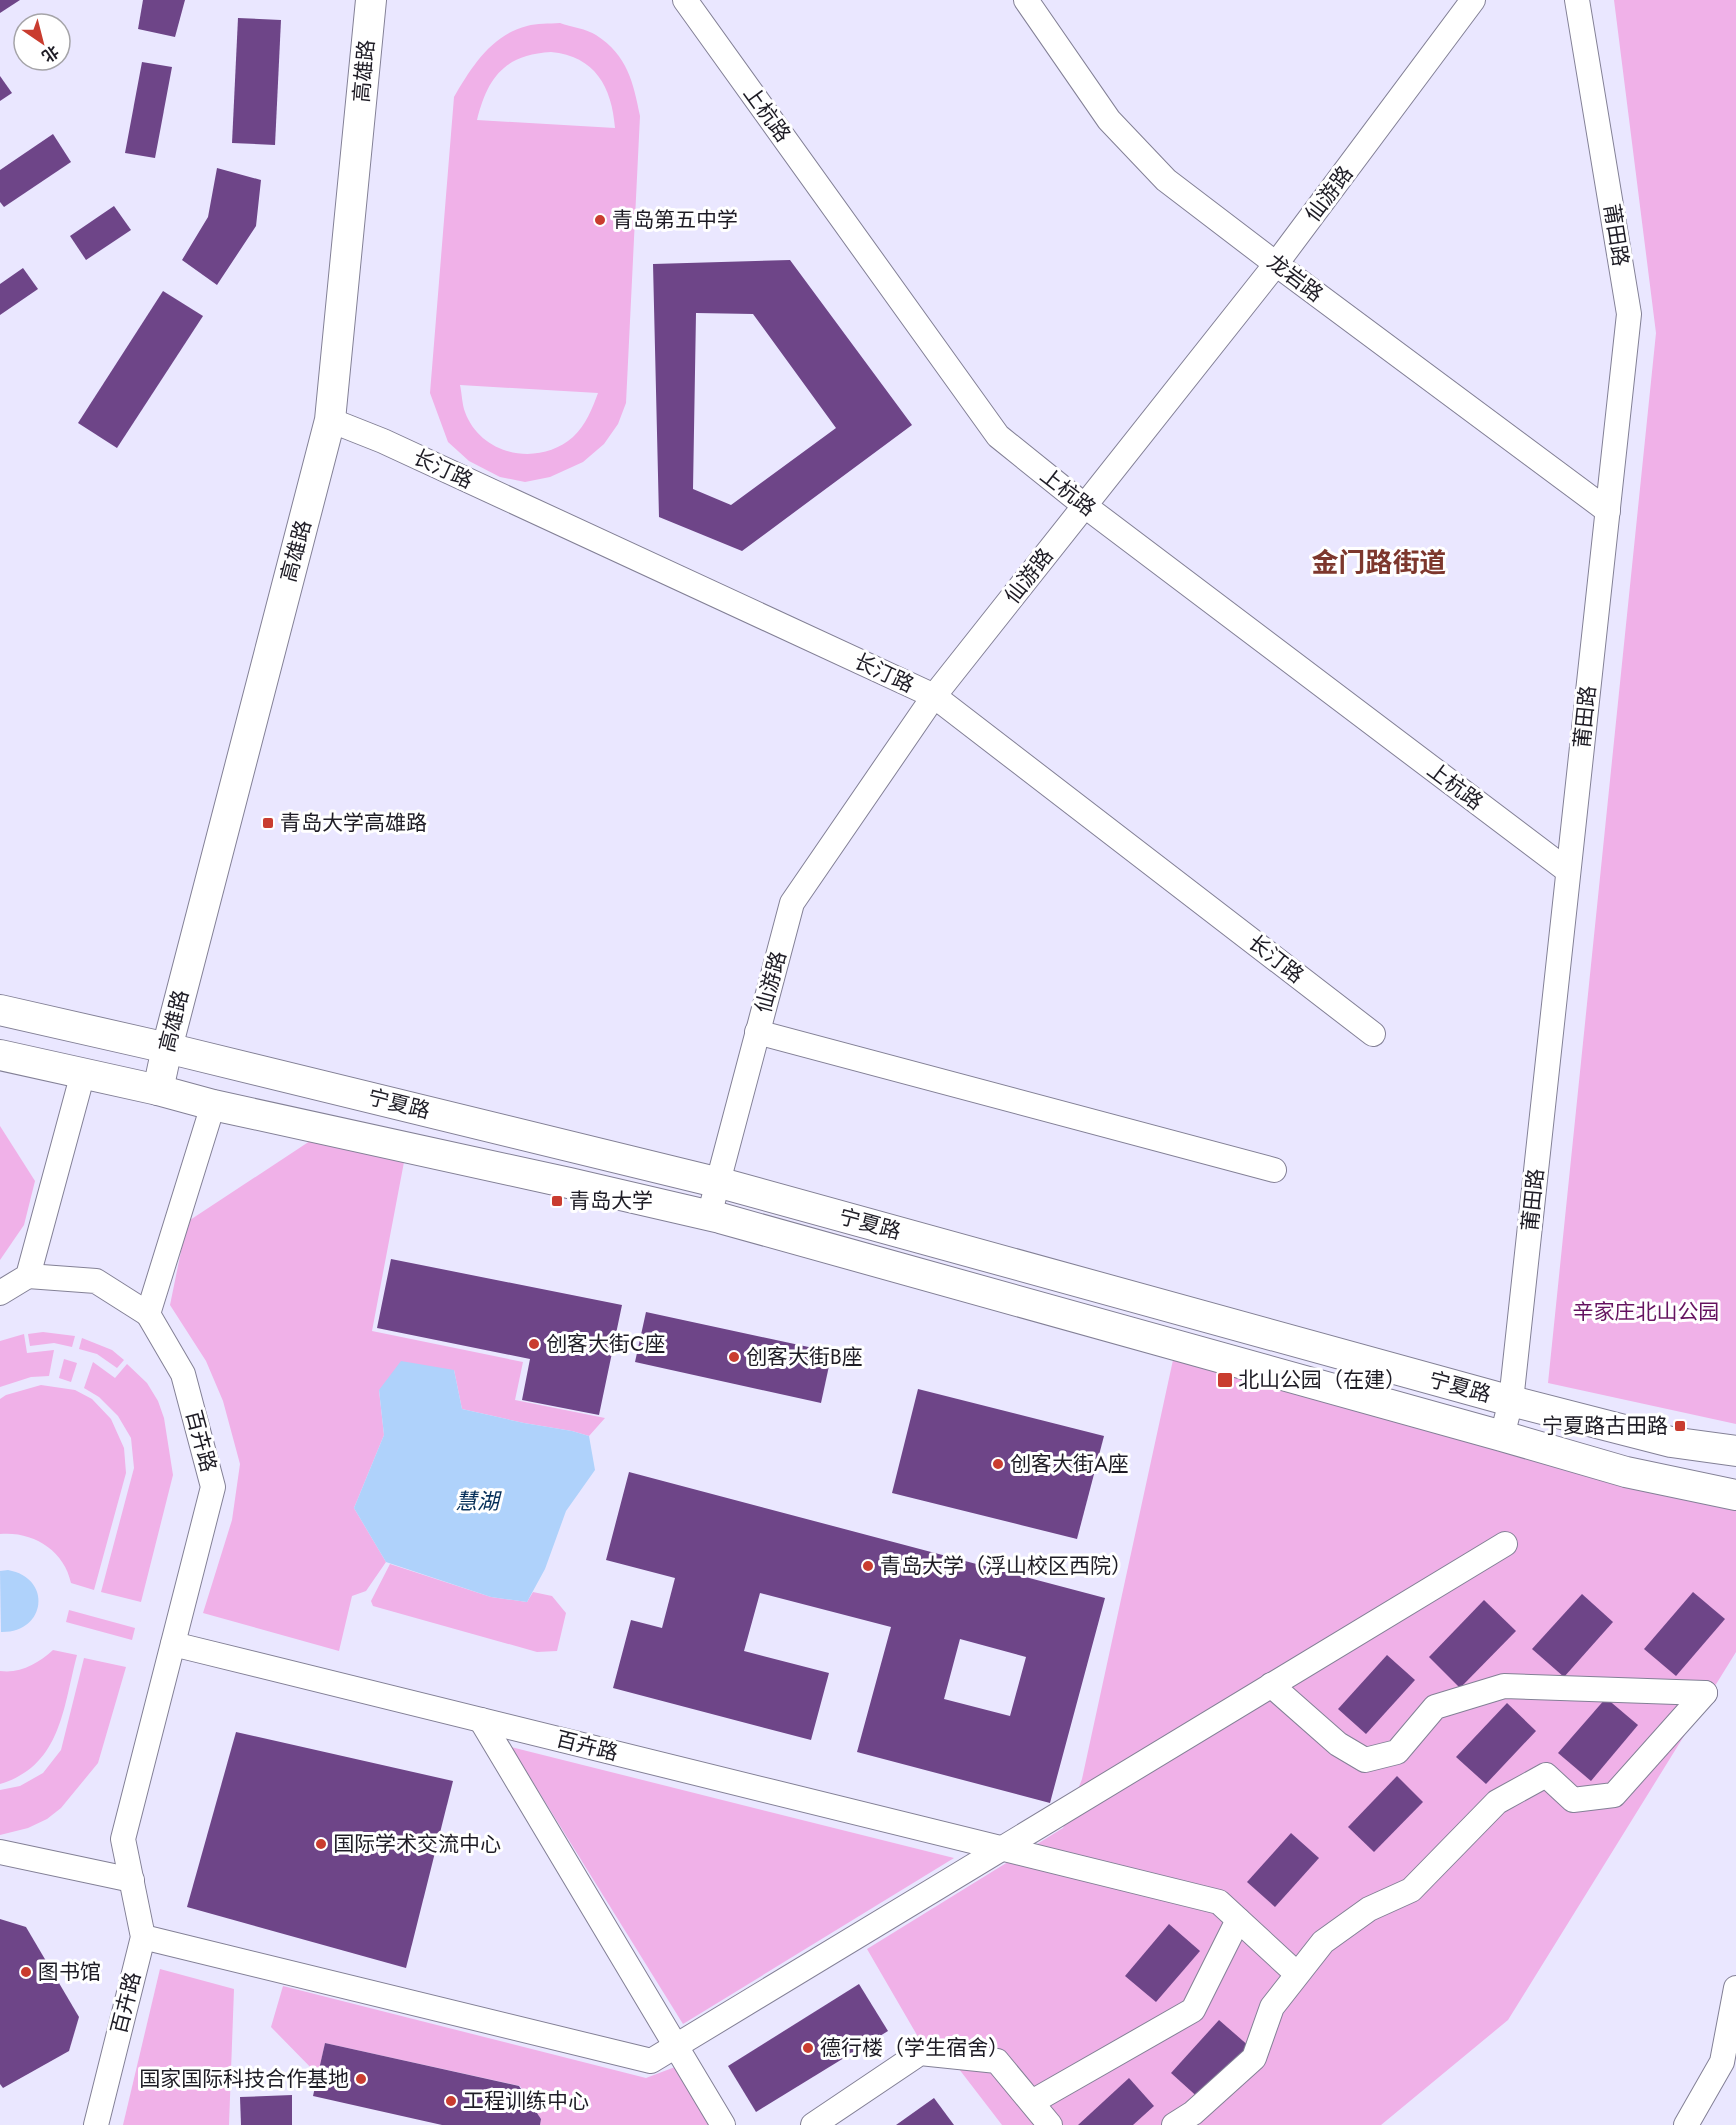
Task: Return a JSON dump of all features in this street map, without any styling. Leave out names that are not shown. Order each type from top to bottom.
[{"type":"main road","name":"高雄路","points":[[158,1090],[167,1047],[330,420],[370,0]]},
{"type":"main road","name":"宁夏路","points":[[0,1010],[167,1047],[717,1182],[1511,1401],[1671,1442],[1736,1451]]},
{"type":"main road","name":"宁夏路","points":[[0,1055],[158,1090],[213,1106],[709,1216],[1626,1472],[1736,1495]]},
{"type":"street","name":"上杭路","points":[[685,0],[998,436],[1085,506],[1568,871]]},
{"type":"street","name":"龙岩路","points":[[1026,0],[1109,120],[1166,180],[1608,511]]},
{"type":"street","name":"仙游路","points":[[709,1216],[792,903],[934,696],[1276,264],[1473,0]]},
{"type":"street","name":"莆田路","points":[[1502,1436],[1511,1401],[1629,314],[1577,0]]},
{"type":"street","name":"长汀路","points":[[330,420],[383,441],[934,696],[1373,1034]]},
{"type":"street","points":[[757,1032],[1274,1170]]},
{"type":"street","points":[[0,1293],[28,1276],[83,1073]]},
{"type":"street","points":[[148,1314],[213,1106]]},
{"type":"street","name":"百卉路","points":[[28,1276],[96,1281],[148,1314],[183,1374],[213,1487],[123,1839],[143,1937],[96,2125]]},
{"type":"street","points":[[143,1937],[651,2061],[1505,1544]]},
{"type":"street","name":"百卉路","points":[[173,1644],[1219,1902],[1297,1974]]},
{"type":"street","points":[[1174,2125],[1193,2113],[1254,2058],[1272,2007],[1323,1942],[1369,1909],[1411,1890],[1497,1802],[1546,1775],[1572,1800],[1614,1795],[1705,1693],[1504,1686],[1435,1707],[1397,1752],[1365,1760],[1338,1744],[1271,1685]]},
{"type":"street","points":[[481,1720],[723,2125]]},
{"type":"street","points":[[0,1852],[132,1880]]},
{"type":"street","points":[[1032,2102],[1193,2010],[1238,1920]]},
{"type":"street","points":[[1686,2125],[1722,2062],[1736,1988]]},
{"type":"street","points":[[813,2125],[920,2053],[998,2061],[1050,2125]]},
{"type":"green space","name":"辛家庄北山公园","points":[[1614,0],[1736,0],[1736,1424],[1548,1383],[1656,333]]},
{"type":"green space","points":[[560,23],[592,33],[607,43],[615,52],[631,81],[640,116],[626,403],[618,424],[604,444],[583,462],[550,477],[525,482],[500,477],[469,461],[448,442],[430,393],[454,97],[483,54],[503,37],[527,26]],"holes":[[[551,52],[579,60],[598,76],[610,99],[615,128],[477,120],[487,91],[501,71],[510,63],[522,58]],[[460,385],[598,393],[585,422],[573,437],[544,452],[528,454],[497,447],[484,439],[473,427],[465,412]]]},
{"type":"green space","points":[[0,1126],[35,1181],[24,1225],[0,1260]]},
{"type":"green space","points":[[310,1141],[404,1162],[372,1331],[523,1362],[515,1400],[605,1418],[589,1436],[462,1409],[454,1370],[379,1390],[384,1435],[354,1508],[386,1562],[366,1591],[352,1596],[339,1651],[203,1613],[232,1520],[240,1464],[223,1401],[206,1361],[170,1305],[187,1222]]},
{"type":"green space","points":[[43,1332],[75,1336],[72,1347],[54,1343],[30,1346],[28,1334]]},
{"type":"green space","points":[[24,1334],[27,1353],[54,1350],[49,1376],[31,1377],[0,1387],[0,1341]]},
{"type":"green space","points":[[82,1338],[112,1350],[124,1360],[117,1368],[97,1354],[79,1349]]},
{"type":"green space","points":[[64,1359],[77,1363],[71,1382],[59,1378]]},
{"type":"green space","points":[[1173,1360],[1736,1506],[1736,1652],[1508,2020],[1381,2125],[1002,2125],[939,2043],[921,2042],[867,1949],[1063,1828],[1082,1779]]},
{"type":"green space","points":[[93,1362],[115,1378],[127,1364],[147,1383],[158,1401],[164,1418],[173,1475],[141,1602],[101,1592],[134,1468],[131,1438],[118,1416],[99,1397],[84,1388]]},
{"type":"green space","points":[[41,1385],[75,1390],[92,1399],[111,1419],[124,1448],[126,1473],[94,1590],[71,1583],[62,1561],[54,1552],[35,1539],[0,1534],[0,1399],[6,1395]]},
{"type":"green space","points":[[390,1564],[491,1597],[527,1602],[533,1592],[552,1596],[566,1613],[557,1651],[537,1652],[373,1606],[371,1601]]},
{"type":"green space","points":[[69,1610],[135,1628],[132,1640],[66,1622]]},
{"type":"green space","points":[[53,1650],[77,1655],[63,1714],[56,1733],[36,1764],[20,1775],[0,1784],[0,1671],[22,1669],[42,1659]]},
{"type":"green space","points":[[84,1658],[126,1667],[98,1763],[61,1808],[47,1819],[28,1828],[0,1835],[0,1790],[20,1786],[43,1773],[61,1750]]},
{"type":"green space","points":[[511,1747],[954,1858],[683,2024]]},
{"type":"green space","points":[[160,1969],[234,1989],[229,2125],[123,2125]]},
{"type":"green space","points":[[283,1986],[646,2078],[675,2067],[709,2125],[540,2125],[541,2119],[520,2086],[325,2043],[318,2075],[271,2027]]},
{"type":"water","name":"慧湖","points":[[401,1361],[454,1370],[462,1409],[589,1436],[595,1470],[566,1511],[545,1569],[527,1602],[491,1597],[386,1562],[354,1508],[384,1435],[379,1390]]},
{"type":"water","points":[[8,1570],[22,1575],[32,1583],[37,1593],[38,1604],[35,1615],[27,1624],[16,1630],[1,1632],[0,1571]]},
{"type":"building","points":[[0,0],[20,0],[0,13]]},
{"type":"building","points":[[143,0],[185,0],[175,37],[138,29]]},
{"type":"building","points":[[238,18],[281,20],[275,145],[232,143]]},
{"type":"building","points":[[142,62],[172,67],[155,158],[125,153]]},
{"type":"building","points":[[0,76],[12,93],[0,101]]},
{"type":"building","points":[[53,134],[71,162],[4,207],[0,202],[0,170]]},
{"type":"building","points":[[217,168],[261,180],[256,226],[217,285],[182,260],[208,217]]},
{"type":"building","points":[[114,206],[131,230],[86,260],[70,236]]},
{"type":"building","points":[[790,260],[912,425],[742,551],[659,517],[653,264]],"holes":[[[696,313],[753,314],[836,428],[731,505],[693,489]]]},
{"type":"building","points":[[23,268],[38,289],[0,315],[0,284]]},
{"type":"building","points":[[163,291],[203,316],[117,448],[78,423]]},
{"type":"building","name":"创客大街C座","points":[[391,1259],[622,1305],[599,1415],[522,1400],[530,1359],[377,1328]]},
{"type":"building","name":"创客大街B座","points":[[646,1312],[832,1352],[821,1403],[635,1362]]},
{"type":"building","name":"创客大街A座","points":[[918,1389],[1104,1436],[1077,1539],[892,1493]]},
{"type":"building","points":[[629,1472],[1105,1598],[1050,1803],[857,1752],[891,1627],[760,1593],[744,1651],[829,1673],[811,1740],[613,1688],[631,1620],[662,1628],[675,1578],[606,1560]],"holes":[[[960,1639],[1026,1657],[1010,1716],[944,1699]]]},
{"type":"building","points":[[1693,1592],[1725,1619],[1676,1676],[1644,1649]]},
{"type":"building","points":[[1582,1594],[1613,1622],[1564,1677],[1532,1649]]},
{"type":"building","points":[[1484,1600],[1516,1631],[1460,1688],[1429,1657]]},
{"type":"building","points":[[1387,1655],[1415,1680],[1366,1734],[1338,1709]]},
{"type":"building","points":[[1606,1698],[1638,1725],[1591,1781],[1558,1753]]},
{"type":"building","points":[[1507,1703],[1536,1731],[1486,1784],[1456,1757]]},
{"type":"building","name":"国际学术交流中心","points":[[236,1732],[453,1781],[406,1968],[187,1907]]},
{"type":"building","points":[[1397,1776],[1423,1802],[1374,1852],[1348,1827]]},
{"type":"building","points":[[1291,1833],[1319,1858],[1275,1907],[1247,1882]]},
{"type":"building","name":"图书馆","points":[[0,1919],[26,1927],[79,2017],[69,2051],[3,2088],[0,2084]]},
{"type":"building","points":[[1169,1924],[1200,1951],[1156,2002],[1125,1976]]},
{"type":"building","name":"德行楼（学生宿舍）","points":[[859,1984],[888,2031],[756,2112],[728,2066]]},
{"type":"building","points":[[1219,2020],[1250,2047],[1202,2101],[1171,2073]]},
{"type":"building","points":[[325,2043],[519,2086],[541,2119],[540,2125],[442,2125],[313,2096]]},
{"type":"building","points":[[1129,2078],[1154,2106],[1133,2125],[1078,2125]]},
{"type":"building","points":[[292,2095],[292,2125],[241,2125],[240,2097]]},
{"type":"building","points":[[934,2098],[954,2125],[896,2125]]},
{"type":"place","name":"青岛第五中学","points":[[600,220]]},
{"type":"place","name":"青岛大学高雄路","points":[[268,823]]},
{"type":"place","name":"青岛大学","points":[[557,1201]]},
{"type":"place","name":"创客大街C座","points":[[534,1344]]},
{"type":"place","name":"创客大街B座","points":[[734,1357]]},
{"type":"place","name":"北山公园（在建）","points":[[1225,1380]]},
{"type":"place","name":"宁夏路古田路","points":[[1680,1426]]},
{"type":"place","name":"创客大街A座","points":[[998,1464]]},
{"type":"place","name":"青岛大学（浮山校区西院）","points":[[868,1566]]},
{"type":"place","name":"国际学术交流中心","points":[[321,1844]]},
{"type":"place","name":"图书馆","points":[[26,1972]]},
{"type":"place","name":"德行楼（学生宿舍）","points":[[808,2048]]},
{"type":"place","name":"国家国际科技合作基地","points":[[361,2079]]},
{"type":"place","name":"工程训练中心","points":[[451,2101]]},
{"type":"district","name":"金门路街道","points":[[1379,563]]}]
